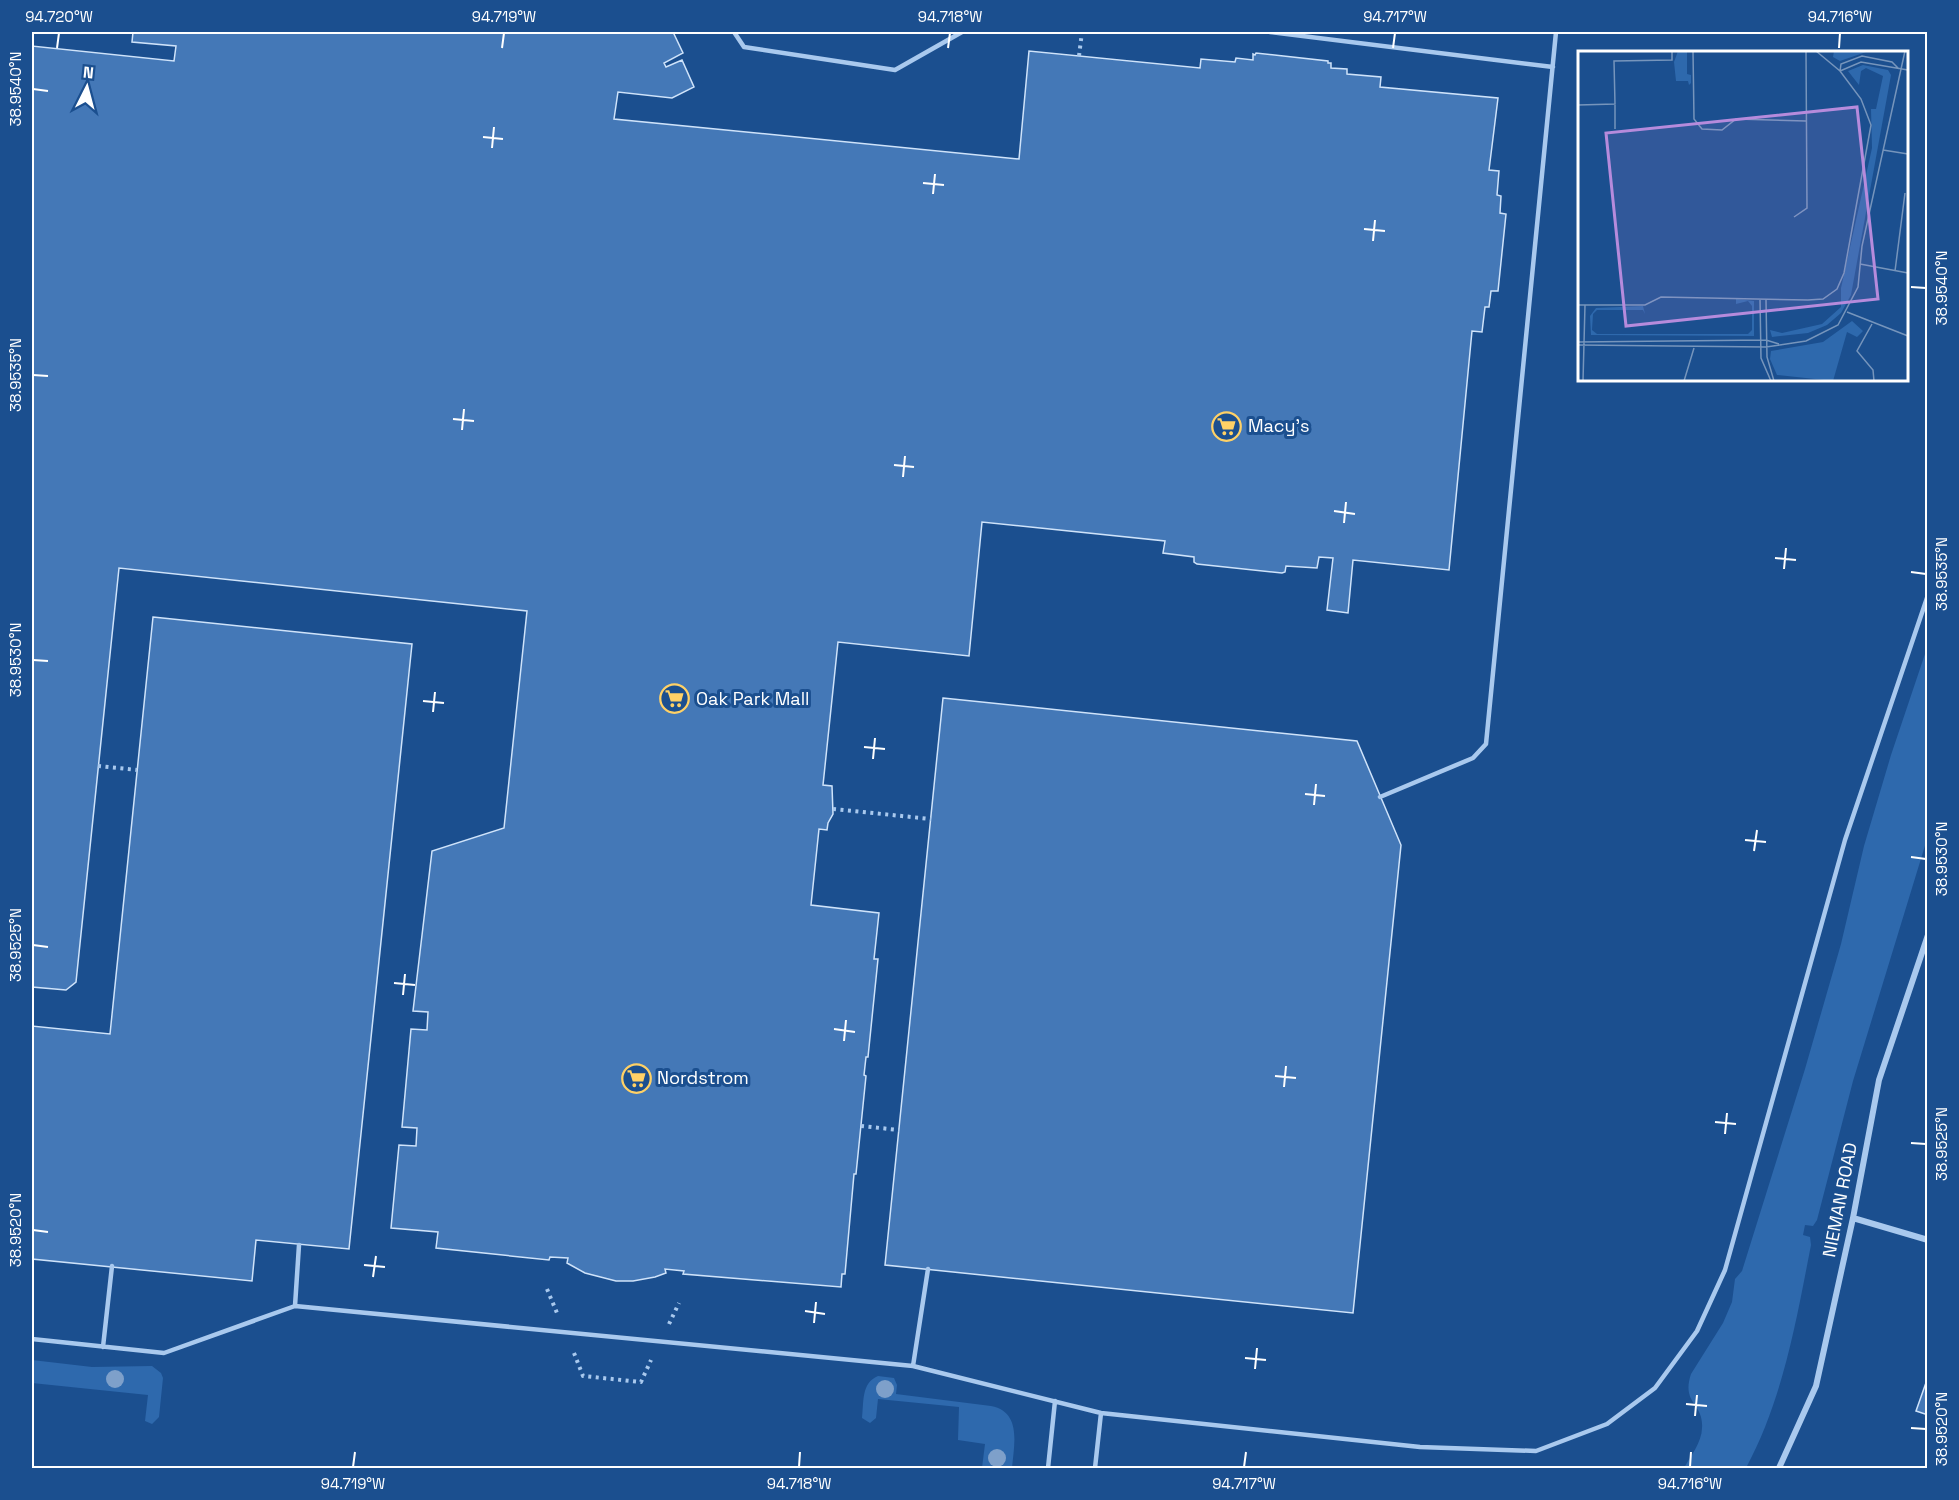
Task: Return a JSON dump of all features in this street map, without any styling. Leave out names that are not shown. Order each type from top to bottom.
[{"type":"street","name":"NIEMAN ROAD","points":[[1779,1468],[1816,1386],[1853,1218],[1879,1080],[1928,935]]},
{"type":"street","points":[[1853,1218],[1928,1240]]},
{"type":"lane","points":[[734,32],[744,47],[895,70],[962,32]]},
{"type":"lane","points":[[1270,32],[1553,67]]},
{"type":"lane","points":[[1380,797],[1473,758],[1486,744],[1556,32]]},
{"type":"lane","points":[[32,1339],[164,1353],[295,1306],[913,1366],[1101,1413],[1420,1447],[1536,1451],[1607,1424],[1655,1388],[1696,1330],[1725,1270],[1845,840],[1928,596]]},
{"type":"lane","points":[[295,1306],[299,1245]]},
{"type":"lane","points":[[103,1347],[112,1266]]},
{"type":"lane","points":[[913,1366],[928,1269]]},
{"type":"lane","points":[[1048,1468],[1055,1401]]},
{"type":"lane","points":[[1095,1468],[1101,1413]]},
{"type":"path","points":[[1079,56],[1082,32]]},
{"type":"path","points":[[98,766],[137,770]]},
{"type":"path","points":[[833,809],[931,819]]},
{"type":"path","points":[[861,1126],[899,1130]]},
{"type":"shaded area","points":[[1927,648],[1927,839],[1853,1081],[1817,1220],[1813,1226],[1805,1225],[1803,1235],[1810,1237],[1811,1245],[1794,1331],[1779,1387],[1759,1442],[1746,1468],[1684,1468],[1698,1444],[1702,1428],[1700,1413],[1689,1392],[1691,1374],[1723,1323],[1732,1302],[1735,1279],[1742,1271],[1805,1069],[1841,944],[1864,846],[1891,755]]},
{"type":"shaded area","points":[[32,1360],[92,1367],[152,1366],[161,1373],[163,1378],[159,1417],[152,1424],[145,1421],[148,1395],[32,1383]]},
{"type":"shaded area","points":[[878,1376],[894,1378],[897,1385],[896,1394],[1001,1409],[1008,1415],[1014,1431],[1012,1468],[982,1468],[985,1444],[958,1440],[959,1407],[878,1399],[876,1418],[870,1423],[862,1418],[866,1388]]},
{"type":"building","name":"Oak Park Mall","points":[[133,32],[673,32],[683,53],[664,63],[666,67],[682,60],[694,87],[672,98],[618,92],[614,119],[1019,159],[1029,51],[1200,68],[1201,59],[1235,62],[1236,58],[1253,60],[1253,54],[1256,53],[1328,61],[1331,63],[1331,68],[1347,69],[1347,74],[1381,77],[1380,87],[1498,98],[1489,170],[1499,171],[1497,195],[1501,196],[1500,213],[1506,214],[1498,291],[1491,291],[1489,307],[1485,307],[1482,332],[1472,331],[1449,570],[1353,560],[1348,613],[1327,610],[1333,558],[1319,557],[1317,568],[1286,566],[1285,572],[1282,573],[1197,564],[1194,562],[1194,557],[1163,553],[1165,541],[982,522],[969,656],[838,642],[823,785],[832,786],[833,814],[827,830],[819,829],[811,905],[879,913],[874,959],[878,959],[868,1057],[866,1057],[864,1075],[866,1076],[845,1274],[842,1274],[841,1287],[683,1274],[684,1271],[665,1269],[666,1273],[655,1277],[616,1281],[585,1273],[567,1263],[568,1258],[550,1257],[549,1260],[436,1248],[438,1232],[391,1228],[399,1145],[416,1146],[417,1128],[402,1127],[411,1029],[427,1030],[428,1012],[413,1011],[432,851],[504,828],[527,611],[119,568],[76,982],[66,990],[32,987],[32,46],[174,61],[176,46],[132,42]]},
{"type":"building","points":[[153,617],[412,644],[349,1249],[256,1240],[252,1281],[32,1259],[32,1026],[110,1034]]},
{"type":"building","points":[[943,698],[1357,741],[1401,845],[1353,1313],[885,1265]]},
{"type":"building","points":[[1928,1377],[1928,1415],[1916,1411]]},
{"type":"place","name":"Macy's","points":[[1227,426]]},
{"type":"place","name":"Oak Park Mall","points":[[675,699]]},
{"type":"place","name":"Nordstrom","points":[[636,1078]]}]
